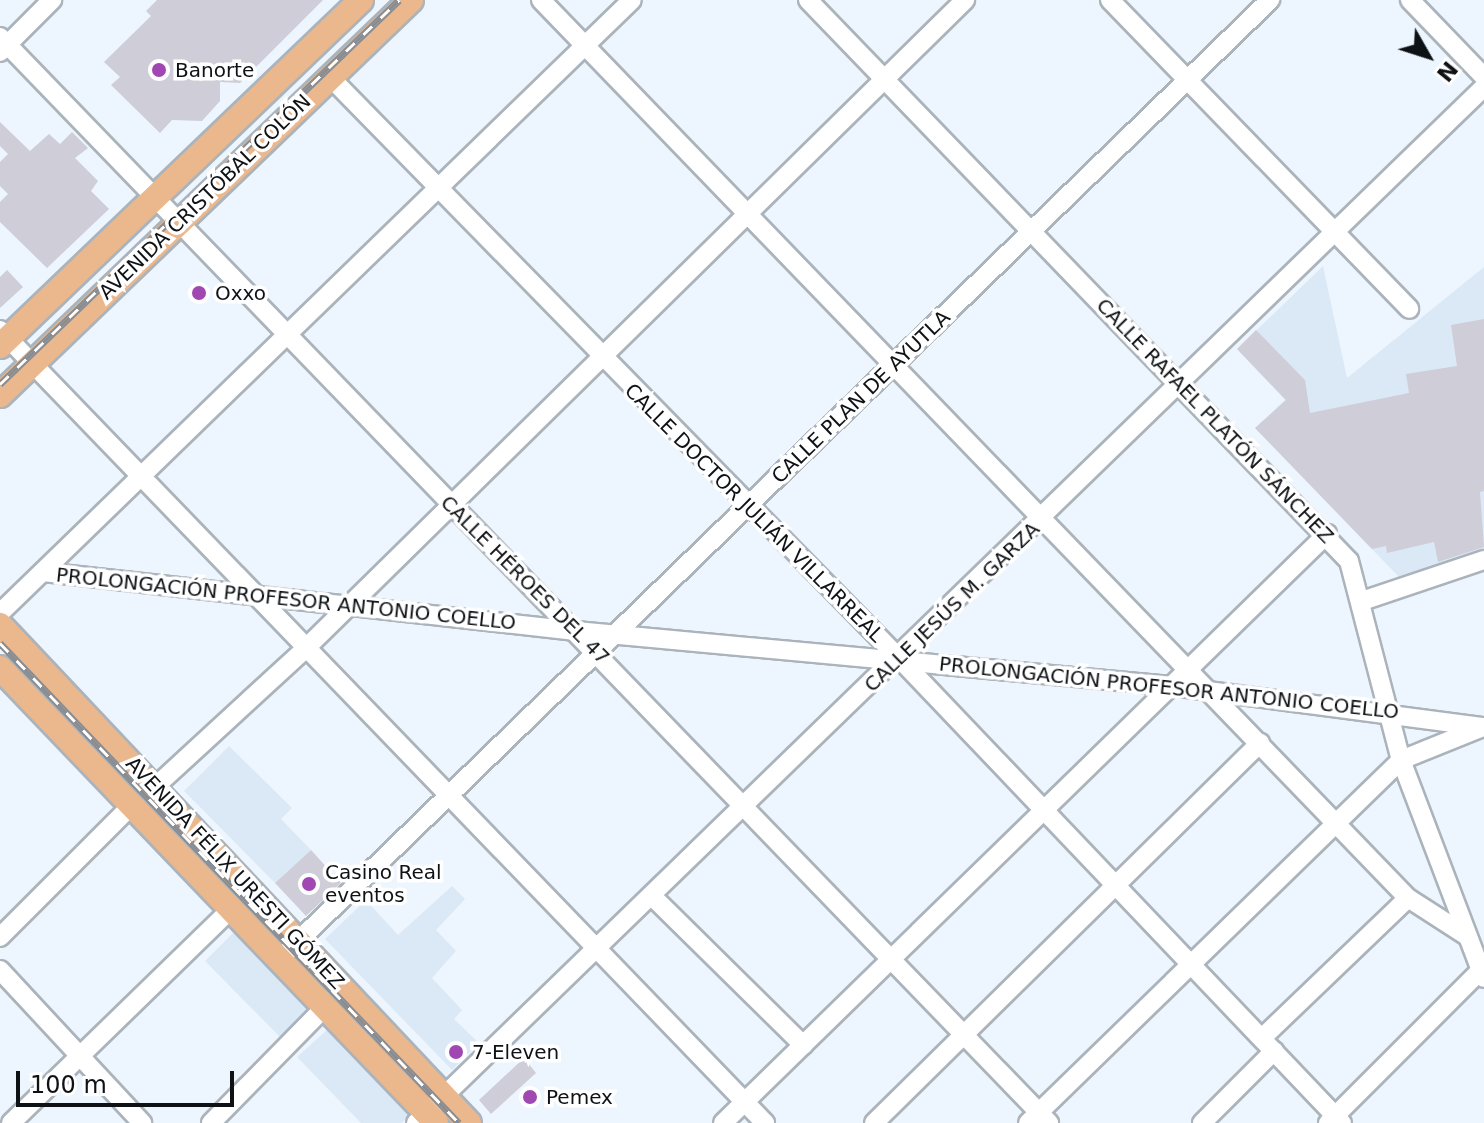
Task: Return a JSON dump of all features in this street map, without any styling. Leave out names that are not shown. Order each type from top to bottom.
[{"type":"main road","name":"AVENIDA CRISTÓBAL COLÓN","points":[[2,338],[361,0]]},
{"type":"main road","name":"AVENIDA CRISTÓBAL COLÓN","points":[[0,395],[411,0]]},
{"type":"main road","name":"AVENIDA FÉLIX URESTI GÓMEZ","points":[[0,625],[156,786],[469,1123]]},
{"type":"main road","name":"AVENIDA FÉLIX URESTI GÓMEZ","points":[[0,668],[325,1007],[426,1120]]},
{"type":"street","points":[[3,44],[52,0]]},
{"type":"street","points":[[541,0],[1408,898],[1467,936]]},
{"type":"street","points":[[0,613],[632,0]]},
{"type":"street","name":"CALLE RAFAEL PLATÓN SÁNCHEZ","points":[[808,0],[1327,534],[1349,561],[1362,601],[1401,760],[1483,972]]},
{"type":"street","points":[[156,786],[305,649],[599,356],[965,0]]},
{"type":"street","points":[[1110,0],[1409,309]]},
{"type":"street","name":"CALLE PLAN DE AYUTLA","points":[[278,960],[1270,0]]},
{"type":"street","points":[[1410,0],[1484,77]]},
{"type":"street","name":"CALLE HÉROES DEL 47","points":[[3,44],[155,197],[451,506],[598,653],[963,1035],[1039,1120]]},
{"type":"street","name":"CALLE DOCTOR JULIÁN VILLARREAL","points":[[330,77],[747,508],[899,658],[1192,963],[1335,1121]]},
{"type":"street","name":"CALLE JESÚS M. GARZA","points":[[426,1120],[444,1096],[1337,234],[1484,87]]},
{"type":"street","points":[[2,338],[33,363],[142,475],[305,649],[765,1123]]},
{"type":"street","points":[[723,1123],[1327,534]]},
{"type":"street","points":[[1362,601],[1484,560]]},
{"type":"street","name":"PROLONGACIÓN PROFESOR ANTONIO COELLO","points":[[43,572],[576,631],[899,658],[1171,686],[1484,727]]},
{"type":"street","points":[[1039,1120],[1192,963],[1401,760],[1484,727]]},
{"type":"street","points":[[874,1123],[1260,743]]},
{"type":"street","points":[[0,937],[130,807]]},
{"type":"street","points":[[653,897],[803,1045]]},
{"type":"street","points":[[1202,1123],[1268,1045],[1408,898]]},
{"type":"street","points":[[11,1123],[230,910]]},
{"type":"street","points":[[0,970],[142,1123]]},
{"type":"street","points":[[1335,1121],[1483,972]]},
{"type":"street","points":[[211,1123],[325,1007]]},
{"type":"shaded area","points":[[1323,266],[1347,378],[1484,267],[1484,548],[1399,577],[1255,428],[1285,400],[1237,349]]},
{"type":"shaded area","points":[[229,746],[292,808],[281,819],[311,850],[275,883],[184,791]]},
{"type":"shaded area","points":[[452,886],[465,899],[436,930],[456,951],[432,978],[462,1010],[454,1019],[479,1043],[452,1070],[325,939],[366,900],[398,935]]},
{"type":"shaded area","points":[[235,931],[313,1013],[284,1041],[205,961]]},
{"type":"shaded area","points":[[328,1029],[409,1115],[402,1123],[361,1123],[297,1057]]},
{"type":"building","points":[[157,0],[323,0],[240,83],[220,82],[220,101],[202,121],[172,120],[160,133],[111,85],[120,77],[104,62],[151,16],[146,11]]},
{"type":"building","points":[[0,122],[30,151],[49,134],[60,144],[72,132],[88,148],[75,158],[98,181],[91,191],[109,209],[47,268],[0,222],[0,202],[8,194],[0,186],[0,162],[8,154],[0,146]]},
{"type":"building","points":[[7,270],[23,287],[0,308],[0,277]]},
{"type":"building","points":[[1484,319],[1484,491],[1480,492],[1484,547],[1438,562],[1434,542],[1387,553],[1386,546],[1372,549],[1255,428],[1286,400],[1237,349],[1256,330],[1305,380],[1310,413],[1409,393],[1406,374],[1457,366],[1451,325]]},
{"type":"building","name":"Casino Real eventos","points":[[311,850],[341,883],[306,916],[275,883]]},
{"type":"building","points":[[524,1058],[536,1073],[491,1114],[479,1100]]},
{"type":"railway","points":[[0,384],[399,0]]},
{"type":"railway","points":[[0,643],[459,1123]]},
{"type":"place","name":"Banorte","points":[[159,70]]},
{"type":"place","name":"Oxxo","points":[[199,293]]},
{"type":"place","name":"Casino Real eventos","points":[[309,884]]},
{"type":"place","name":"7-Eleven","points":[[456,1052]]},
{"type":"place","name":"Pemex","points":[[530,1097]]}]
